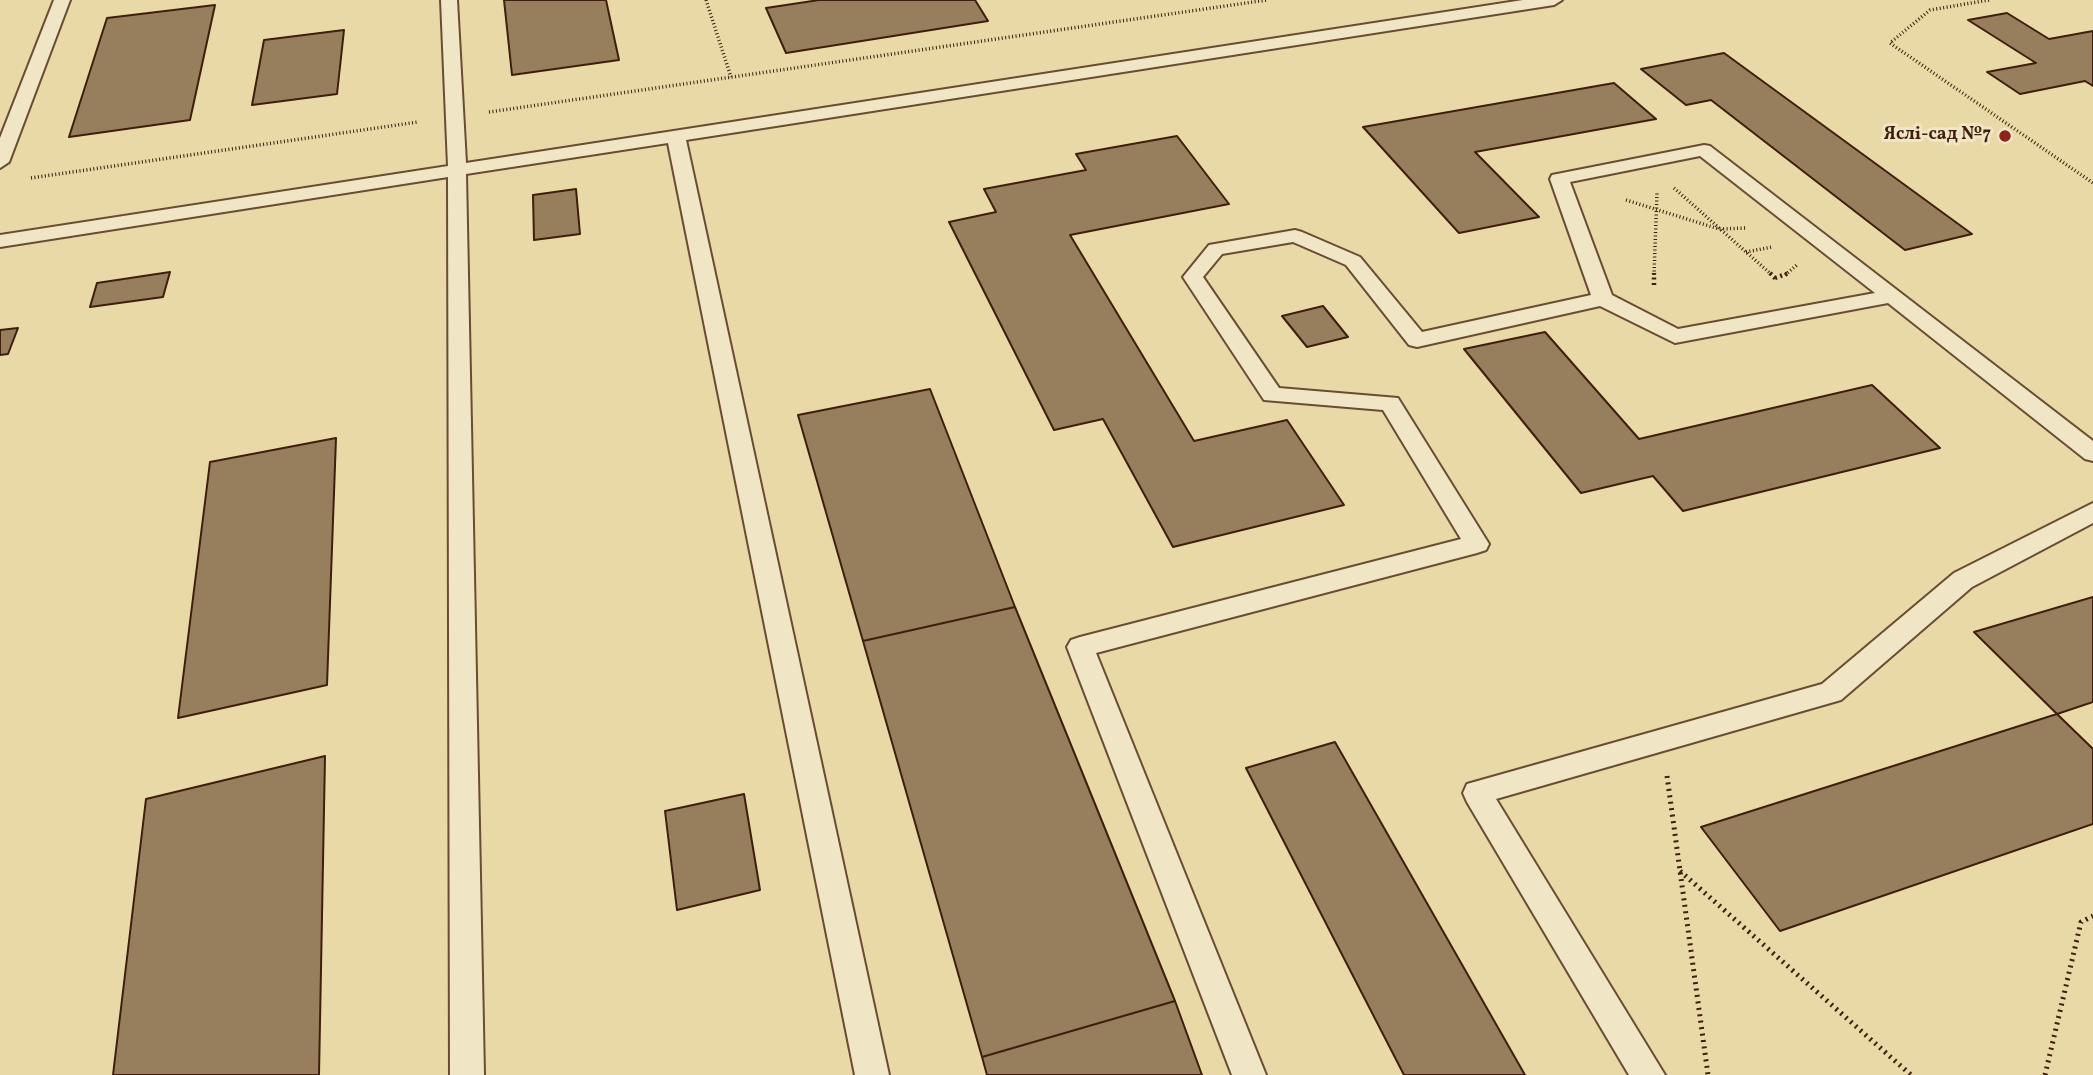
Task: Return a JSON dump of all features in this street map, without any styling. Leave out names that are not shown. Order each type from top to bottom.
[{"type":"lane","points":[[0,162],[62,0]]},
{"type":"lane","points":[[449,0],[457,170],[467,1075]]},
{"type":"lane","points":[[0,242],[1554,0]]},
{"type":"lane","points":[[676,136],[872,1075]]},
{"type":"lane","points":[[1603,299],[1559,179],[1651,168],[1704,150],[2093,453]]},
{"type":"lane","points":[[1249,1075],[1080,647],[1477,544],[1390,403],[1272,395],[1193,277],[1216,248],[1296,236],[1353,261],[1417,340],[1603,299],[1675,336],[1894,296]]},
{"type":"lane","points":[[1648,1075],[1477,793],[1831,692],[1964,580],[2093,512]]},
{"type":"path","points":[[706,0],[731,77]]},
{"type":"path","points":[[27,178],[1267,0]]},
{"type":"path","points":[[1989,0],[1930,10],[1890,43],[2093,183]]},
{"type":"path","points":[[1651,168],[1656,209],[1652,325]]},
{"type":"path","points":[[1651,168],[1812,311]]},
{"type":"path","points":[[1559,179],[1719,229]]},
{"type":"path","points":[[1662,741],[1708,1075]]},
{"type":"path","points":[[1680,870],[1911,1075]]},
{"type":"path","points":[[2045,1075],[2081,922],[2093,916]]},
{"type":"building","points":[[504,0],[606,0],[619,60],[512,75]]},
{"type":"building","points":[[819,0],[975,0],[988,21],[786,53],[766,8]]},
{"type":"building","points":[[215,5],[190,120],[69,137],[107,18]]},
{"type":"building","points":[[2007,13],[2049,39],[2093,31],[2093,86],[2085,81],[2020,94],[1987,72],[2036,63],[1968,20]]},
{"type":"building","points":[[344,30],[337,94],[252,105],[264,40]]},
{"type":"building","points":[[1724,53],[1972,234],[1905,250],[1711,100],[1686,105],[1641,69]]},
{"type":"building","points":[[1614,83],[1656,119],[1475,152],[1539,217],[1459,233],[1363,127]]},
{"type":"building","points":[[1177,136],[1229,204],[1070,235],[1194,441],[1287,420],[1344,505],[1173,547],[1103,419],[1054,430],[949,222],[996,212],[984,189],[1086,170],[1076,154]]},
{"type":"building","points":[[576,189],[580,234],[534,240],[533,195]]},
{"type":"building","points":[[170,272],[163,297],[90,307],[97,283]]},
{"type":"building","points":[[1323,306],[1348,337],[1307,347],[1282,316]]},
{"type":"building","points":[[18,328],[8,354],[0,355],[0,330]]},
{"type":"building","points":[[1545,332],[1639,439],[1872,385],[1940,448],[1683,511],[1653,476],[1581,493],[1464,349]]},
{"type":"building","points":[[930,389],[1015,607],[863,641],[798,415]]},
{"type":"building","points":[[336,438],[327,685],[178,718],[210,462]]},
{"type":"building","points":[[2093,597],[2093,702],[2057,714],[1974,632]]},
{"type":"building","points":[[1015,607],[1175,1001],[982,1057],[863,641]]},
{"type":"building","points":[[2057,714],[2093,749],[2093,824],[1780,931],[1701,827]]},
{"type":"building","points":[[1335,742],[1525,1075],[1404,1075],[1246,768]]},
{"type":"building","points":[[325,756],[319,1075],[113,1075],[146,799]]},
{"type":"building","points":[[744,794],[760,890],[677,910],[665,811]]},
{"type":"building","points":[[1175,1001],[1202,1075],[987,1075],[982,1057]]},
{"type":"place","name":"Яслі-сад №7","points":[[2005,136]]}]
